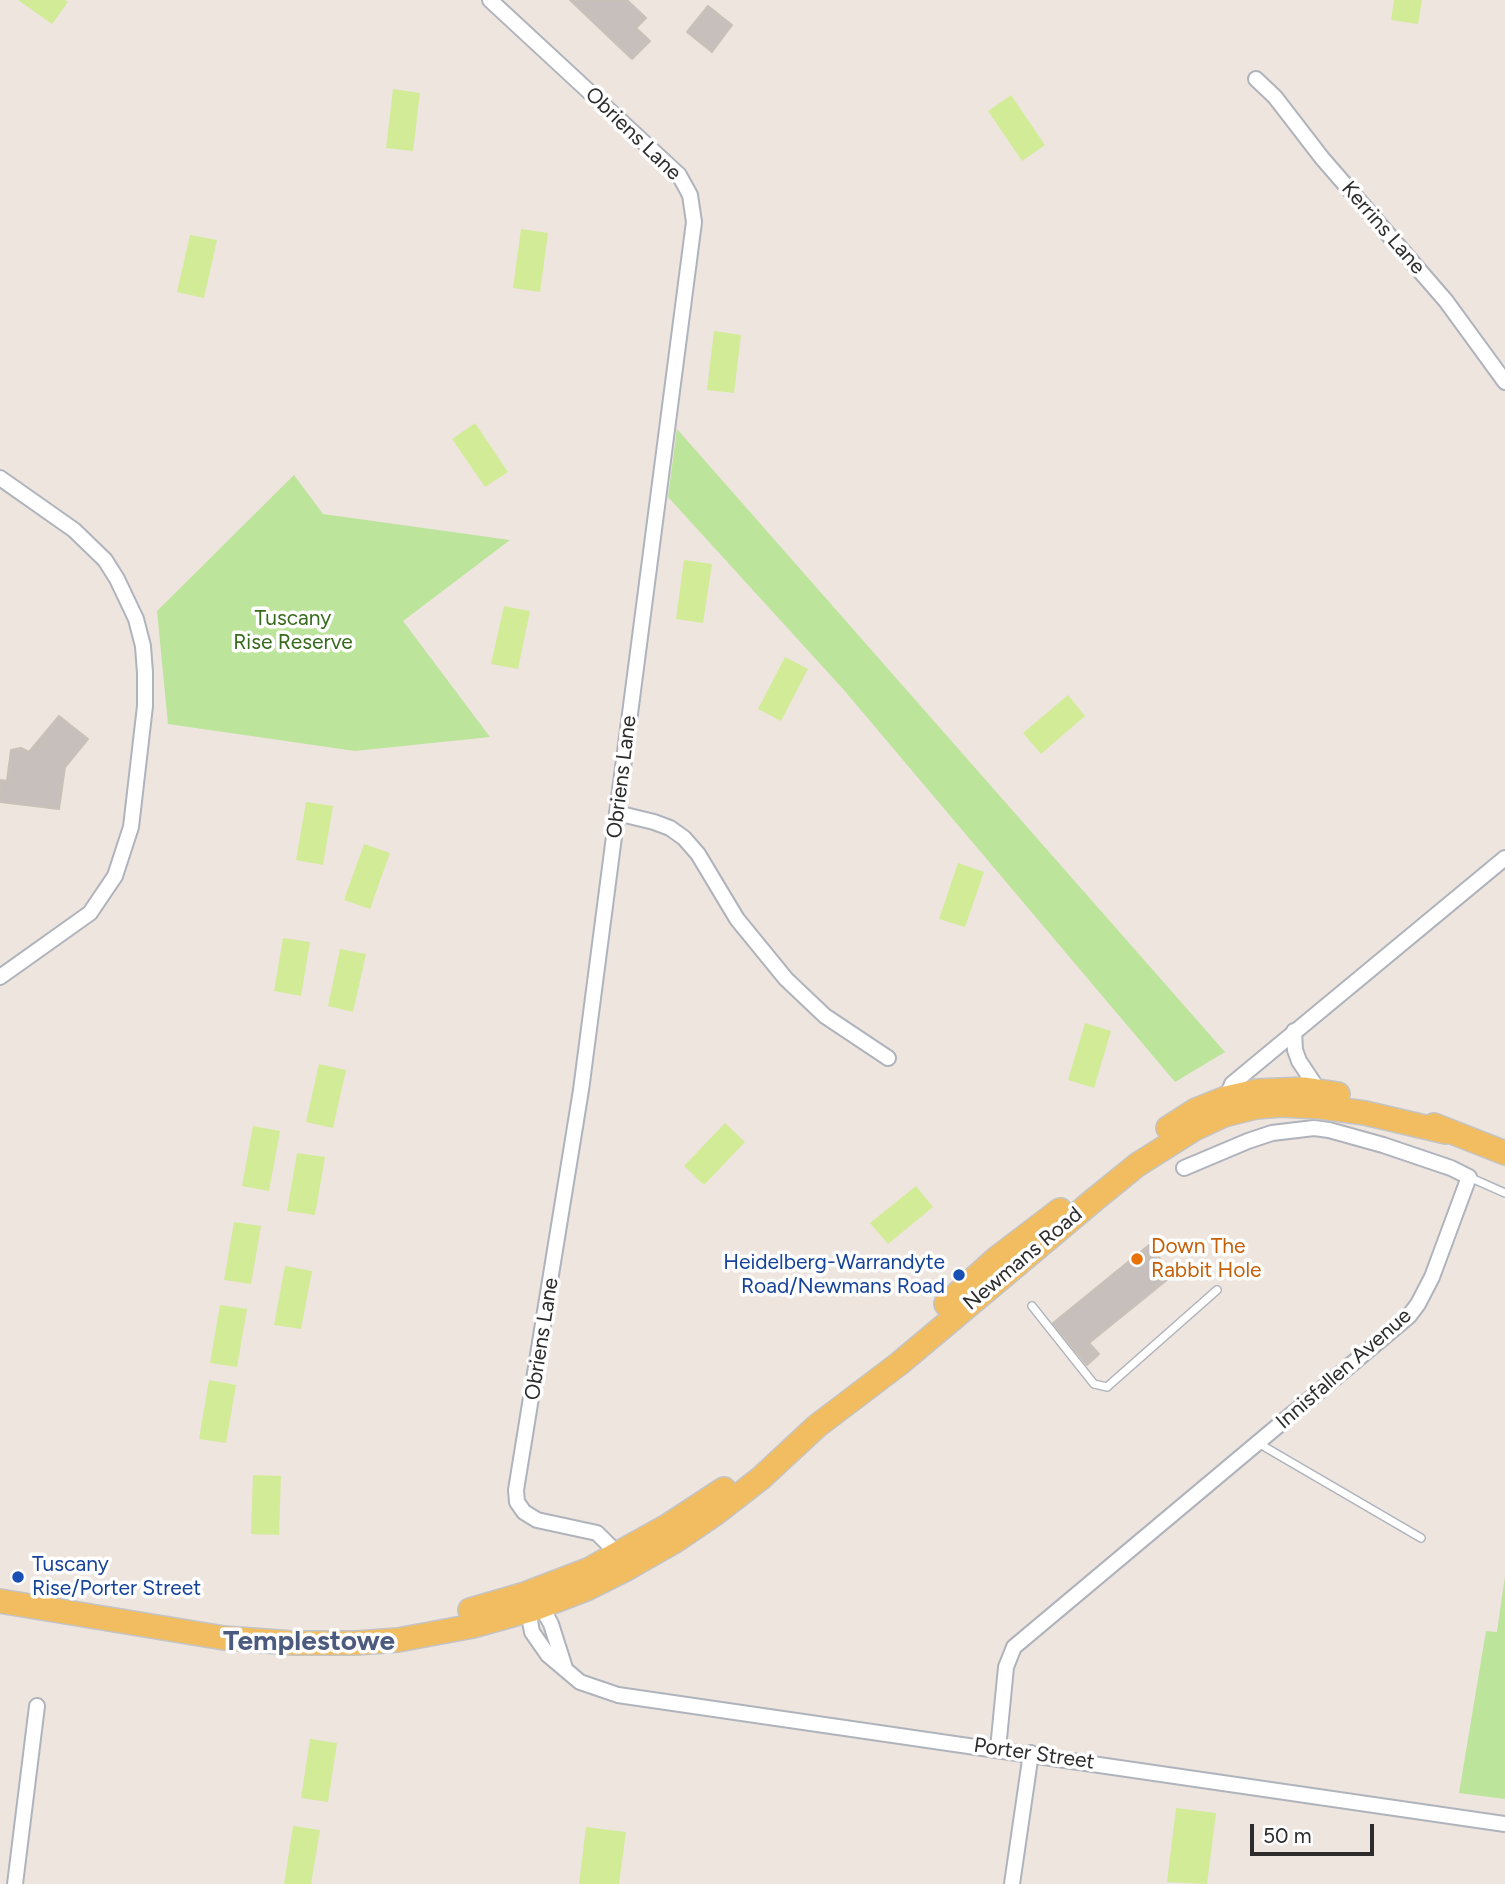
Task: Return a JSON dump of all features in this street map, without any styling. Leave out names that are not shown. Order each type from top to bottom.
[{"type":"main road","points":[[1225,1107],[1276,1089],[1319,1091],[1374,1102],[1420,1118],[1446,1132]]},
{"type":"main road","points":[[1225,1107],[1281,1105],[1365,1113],[1446,1132],[1505,1153]]},
{"type":"main road","name":"Newmans Road","points":[[532,1605],[586,1589],[620,1562],[675,1541],[716,1513],[761,1478],[817,1426],[900,1363],[1137,1165],[1225,1107]]},
{"type":"main road","points":[[0,1601],[224,1638],[293,1643],[356,1643],[427,1636],[532,1605]]},
{"type":"street","name":"Obriens Lane","points":[[490,0],[660,154],[679,175],[690,195],[694,222],[581,1090],[516,1490],[517,1502],[524,1512],[537,1520],[597,1533],[620,1562]]},
{"type":"street","name":"Kerrins Lane","points":[[1256,79],[1275,97],[1322,158],[1446,301],[1505,382]]},
{"type":"street","points":[[0,478],[74,530],[105,560],[136,619],[143,646],[145,706],[131,827],[115,876],[90,913],[0,977]]},
{"type":"street","points":[[617,814],[654,821],[684,838],[698,854],[737,919],[786,979],[825,1016],[888,1058]]},
{"type":"street","name":"Newmans Road","points":[[1225,1107],[1232,1084],[1505,858]]},
{"type":"street","points":[[1294,1031],[1299,1062],[1319,1091]]},
{"type":"street","points":[[1184,1168],[1272,1133],[1314,1128],[1382,1145],[1451,1168],[1469,1177]]},
{"type":"street","name":"Innisfallen Avenue","points":[[998,1749],[1006,1667],[1014,1647],[1413,1310],[1432,1277],[1469,1177]]},
{"type":"street","name":"Porter Street","points":[[532,1605],[532,1632],[548,1655],[580,1682],[618,1695],[1505,1824]]},
{"type":"street","points":[[15,1884],[37,1706]]},
{"type":"street","points":[[1012,1884],[1031,1754]]},
{"type":"lane","points":[[1469,1177],[1505,1194]]},
{"type":"lane","points":[[1032,1306],[1094,1384],[1107,1387],[1217,1290]]},
{"type":"lane","points":[[1258,1443],[1421,1538]]},
{"type":"green space","points":[[18,0],[65,0],[68,2],[52,24]]},
{"type":"green space","points":[[1394,0],[1422,0],[1418,24],[1391,20]]},
{"type":"green space","points":[[393,89],[420,93],[413,151],[386,148]]},
{"type":"green space","points":[[1011,95],[1045,145],[1022,161],[988,111]]},
{"type":"green space","points":[[521,229],[548,233],[540,292],[513,288]]},
{"type":"green space","points":[[190,235],[217,240],[204,298],[177,292]]},
{"type":"green space","points":[[714,331],[741,335],[734,393],[707,390]]},
{"type":"green space","points":[[475,423],[508,472],[485,487],[452,439]]},
{"type":"green space","points":[[677,429],[1225,1052],[1175,1082],[843,689],[668,497]]},
{"type":"green space","name":"Tuscany Rise Reserve","points":[[294,475],[323,514],[510,540],[403,621],[490,737],[355,751],[168,724],[157,611]]},
{"type":"green space","points":[[684,560],[712,564],[703,623],[676,619]]},
{"type":"green space","points":[[504,606],[530,611],[518,669],[491,664]]},
{"type":"green space","points":[[785,657],[808,669],[781,721],[758,709]]},
{"type":"green space","points":[[1068,695],[1085,716],[1041,754],[1023,733]]},
{"type":"green space","points":[[306,802],[333,806],[323,865],[296,860]]},
{"type":"green space","points":[[364,844],[390,853],[370,909],[344,900]]},
{"type":"green space","points":[[958,863],[984,872],[965,927],[939,919]]},
{"type":"green space","points":[[283,938],[310,942],[301,996],[274,991]]},
{"type":"green space","points":[[340,949],[366,954],[353,1012],[328,1006]]},
{"type":"green space","points":[[1085,1023],[1111,1031],[1094,1088],[1068,1080]]},
{"type":"green space","points":[[319,1064],[346,1070],[333,1128],[306,1122]]},
{"type":"green space","points":[[725,1123],[745,1142],[704,1185],[684,1166]]},
{"type":"green space","points":[[253,1126],[280,1131],[269,1191],[242,1186]]},
{"type":"green space","points":[[297,1153],[325,1157],[315,1215],[287,1211]]},
{"type":"green space","points":[[916,1186],[933,1207],[888,1244],[870,1223]]},
{"type":"green space","points":[[234,1222],[261,1226],[251,1284],[224,1280]]},
{"type":"green space","points":[[285,1266],[312,1271],[301,1329],[274,1325]]},
{"type":"green space","points":[[220,1305],[247,1309],[237,1367],[210,1363]]},
{"type":"green space","points":[[209,1380],[236,1385],[226,1443],[199,1439]]},
{"type":"green space","points":[[253,1475],[281,1476],[279,1535],[251,1534]]},
{"type":"green space","points":[[1505,1576],[1505,1799],[1459,1793],[1486,1631],[1497,1632]]},
{"type":"green space","points":[[310,1739],[337,1743],[328,1802],[301,1798]]},
{"type":"green space","points":[[1176,1808],[1216,1813],[1207,1884],[1167,1882]]},
{"type":"green space","points":[[293,1826],[320,1830],[311,1884],[284,1884]]},
{"type":"green space","points":[[586,1827],[626,1832],[619,1884],[579,1884]]},
{"type":"building","points":[[570,0],[627,0],[646,18],[636,28],[650,41],[632,59]]},
{"type":"building","points":[[708,6],[732,25],[712,52],[687,32]]},
{"type":"building","points":[[59,716],[88,739],[65,767],[59,809],[0,802],[1,780],[7,781],[11,750],[21,748],[29,752]]},
{"type":"building","points":[[1149,1245],[1173,1275],[1089,1343],[1099,1354],[1087,1365],[1053,1323]]},
{"type":"place","name":"Down The Rabbit Hole","points":[[1137,1259]]},
{"type":"place","name":"Heidelberg-Warrandyte Road/Newmans Road","points":[[959,1275]]},
{"type":"place","name":"Tuscany Rise/Porter Street","points":[[18,1577]]},
{"type":"district","name":"Templestowe","points":[[309,1642]]}]
